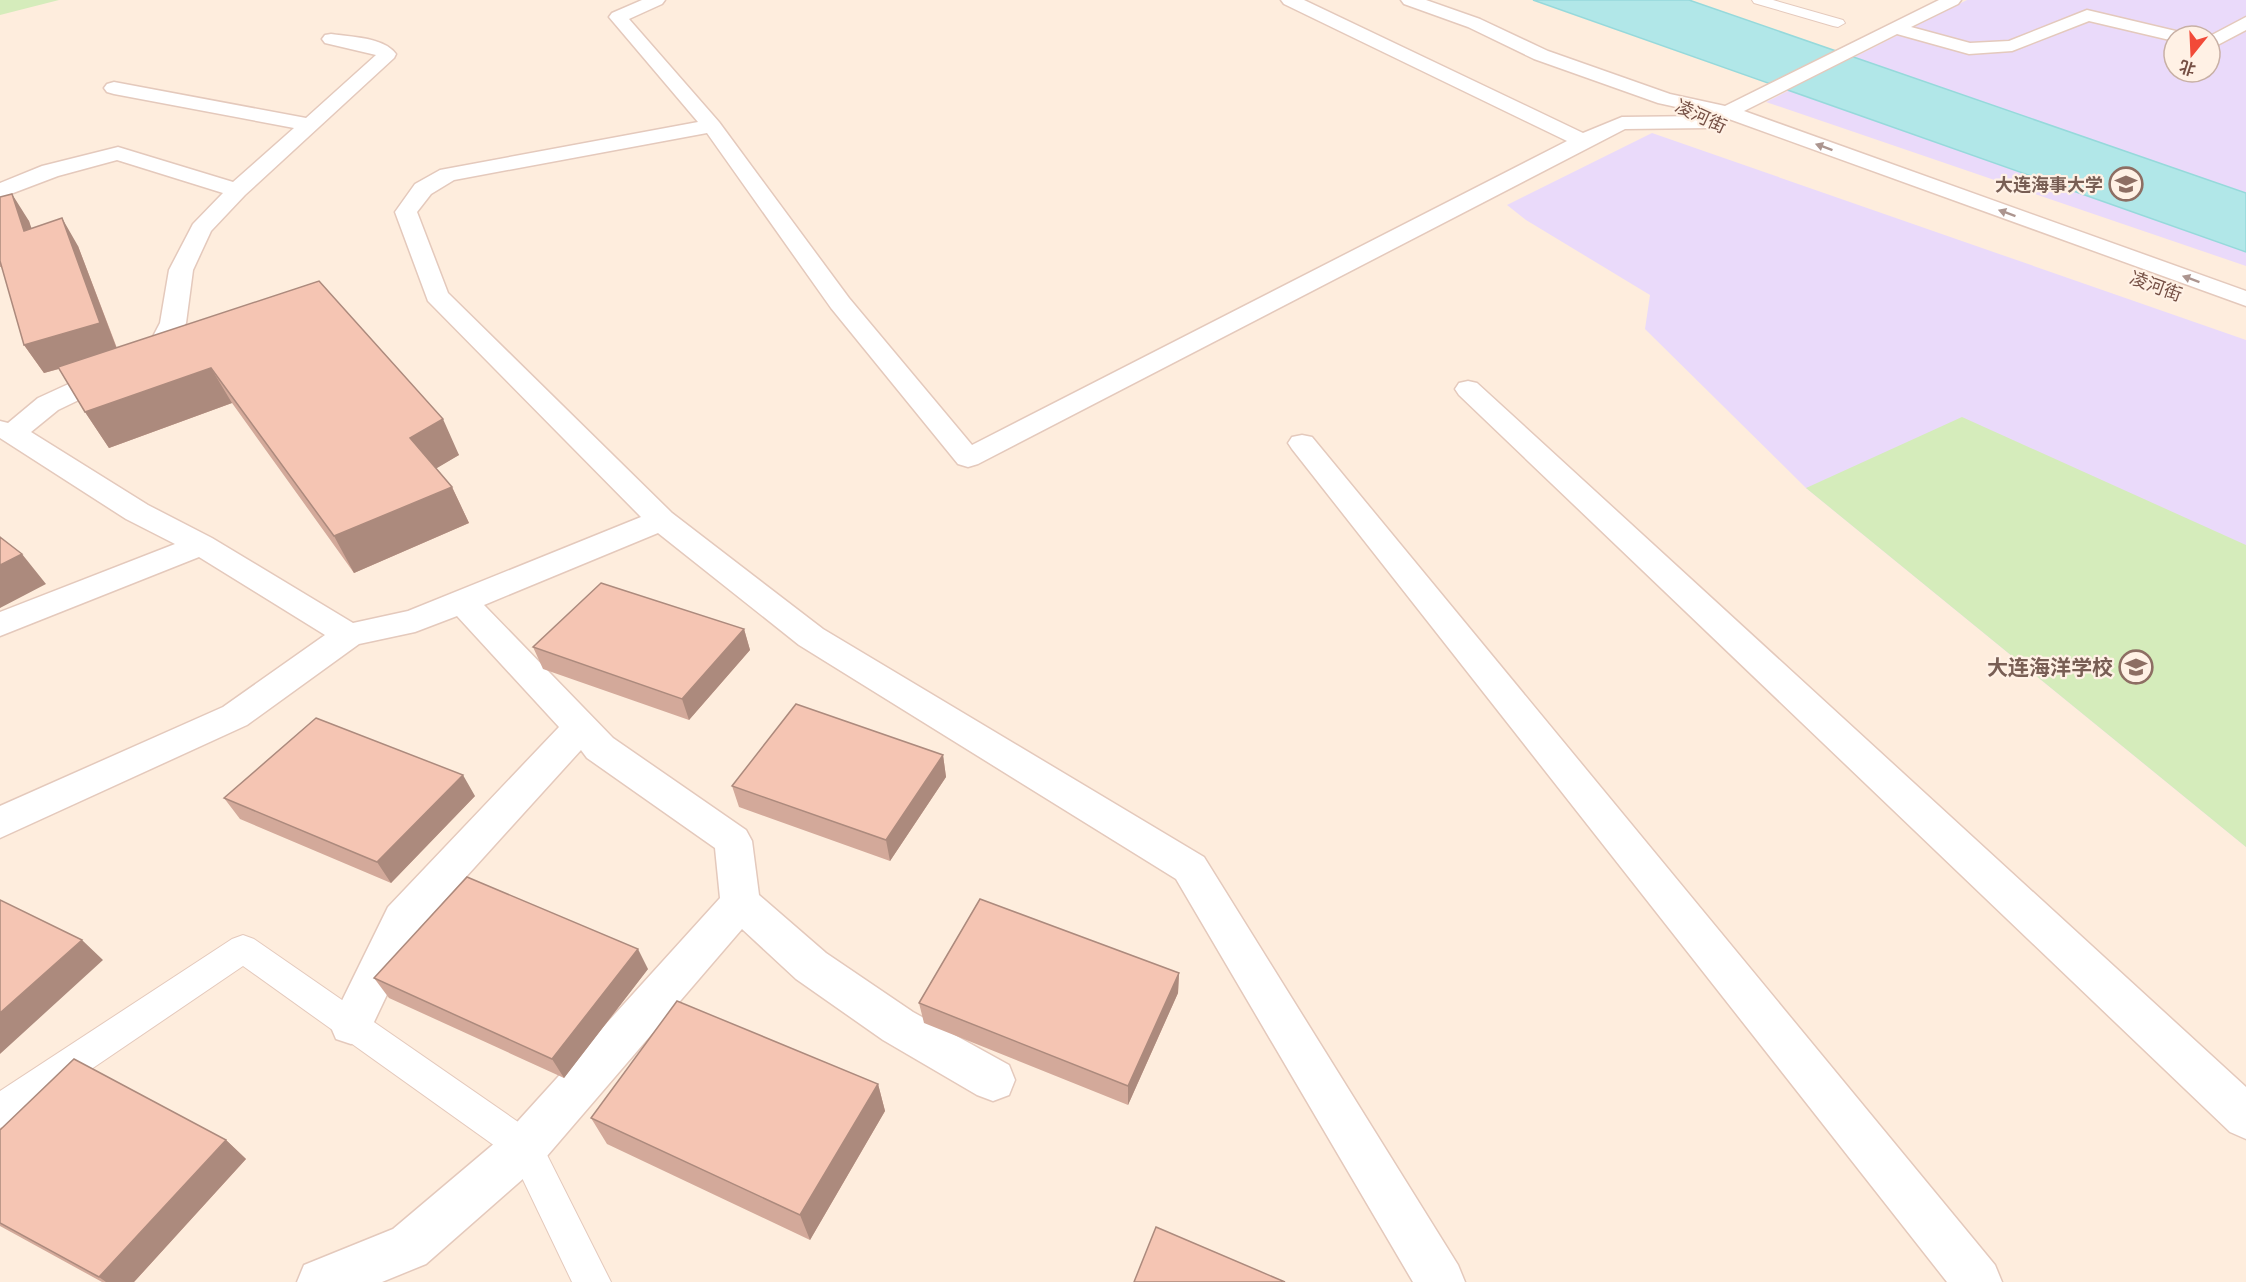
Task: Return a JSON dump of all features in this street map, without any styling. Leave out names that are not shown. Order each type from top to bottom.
[{"type":"street","points":[[656,0],[618,17],[712,126],[840,303],[968,458],[1583,141],[1622,123],[1718,117],[1952,0]]},
{"type":"street","points":[[1290,0],[1583,141]]},
{"type":"street","name":"凌河街","points":[[1410,0],[1474,24],[1540,55],[2246,299]]},
{"type":"street","points":[[1894,28],[1969,49],[2012,46],[2087,15],[2162,33]]},
{"type":"street","points":[[2222,37],[2246,22]]},
{"type":"street","points":[[331,39],[378,48],[387,54],[237,190],[201,229],[181,270],[173,323],[157,353],[48,404],[6,431],[137,512],[201,545],[349,635]]},
{"type":"street","points":[[114,88],[310,125]]},
{"type":"street","name":"凌河街","points":[[1718,117],[2246,319]]},
{"type":"street","points":[[712,126],[448,175],[423,189],[406,212],[438,296],[662,520],[811,637],[1190,868],[1441,1282]]},
{"type":"street","points":[[0,191],[50,171],[118,153],[237,190]]},
{"type":"street","points":[[1468,388],[2246,1117]]},
{"type":"street","points":[[1302,444],[1978,1282]]},
{"type":"street","points":[[0,824],[235,716],[349,635],[415,621],[662,520]]},
{"type":"street","points":[[0,625],[201,545]]},
{"type":"street","points":[[463,603],[600,748],[734,842],[740,903],[811,966],[898,1026],[993,1080]]},
{"type":"street","points":[[351,1025],[402,920],[580,728]]},
{"type":"street","points":[[321,1282],[409,1247],[525,1147],[740,903]]},
{"type":"lane","points":[[1759,0],[1838,23]]},
{"type":"lane","points":[[0,1111],[243,949],[525,1147],[592,1282]]},
{"type":"shaded area","name":"大连海事大学","points":[[1967,0],[2246,0],[2246,266],[1766,102]]},
{"type":"shaded area","name":"大连海洋学校","points":[[1652,133],[2246,340],[2246,847],[1806,488],[1645,329],[1650,295],[1526,220],[1507,205]]},
{"type":"green space","points":[[0,0],[59,0],[0,15]]},
{"type":"green space","points":[[1962,417],[2246,545],[2246,847],[1806,488]]},
{"type":"water","points":[[1533,0],[1689,0],[2246,193],[2246,252]]},
{"type":"building","points":[[12,194],[24,231],[62,218],[100,323],[24,345],[0,261],[0,197]]},
{"type":"building","points":[[319,281],[443,419],[410,438],[452,487],[334,536],[211,368],[85,412],[58,367]]},
{"type":"building","points":[[0,537],[22,554],[0,565]]},
{"type":"building","points":[[601,583],[744,629],[682,699],[533,647]]},
{"type":"building","points":[[796,704],[943,755],[886,840],[732,786]]},
{"type":"building","points":[[316,718],[463,775],[377,862],[224,798]]},
{"type":"building","points":[[467,877],[638,949],[552,1059],[374,978]]},
{"type":"building","points":[[980,899],[1179,973],[1128,1086],[919,1003]]},
{"type":"building","points":[[0,900],[82,940],[0,1013]]},
{"type":"building","points":[[677,1001],[878,1084],[800,1215],[591,1118]]},
{"type":"building","points":[[74,1059],[226,1140],[99,1277],[0,1223],[0,1130]]},
{"type":"building","points":[[1156,1227],[1285,1282],[1134,1282]]},
{"type":"place","name":"大连海事大学","points":[[2126,184]]},
{"type":"place","name":"大连海洋学校","points":[[2136,667]]}]
